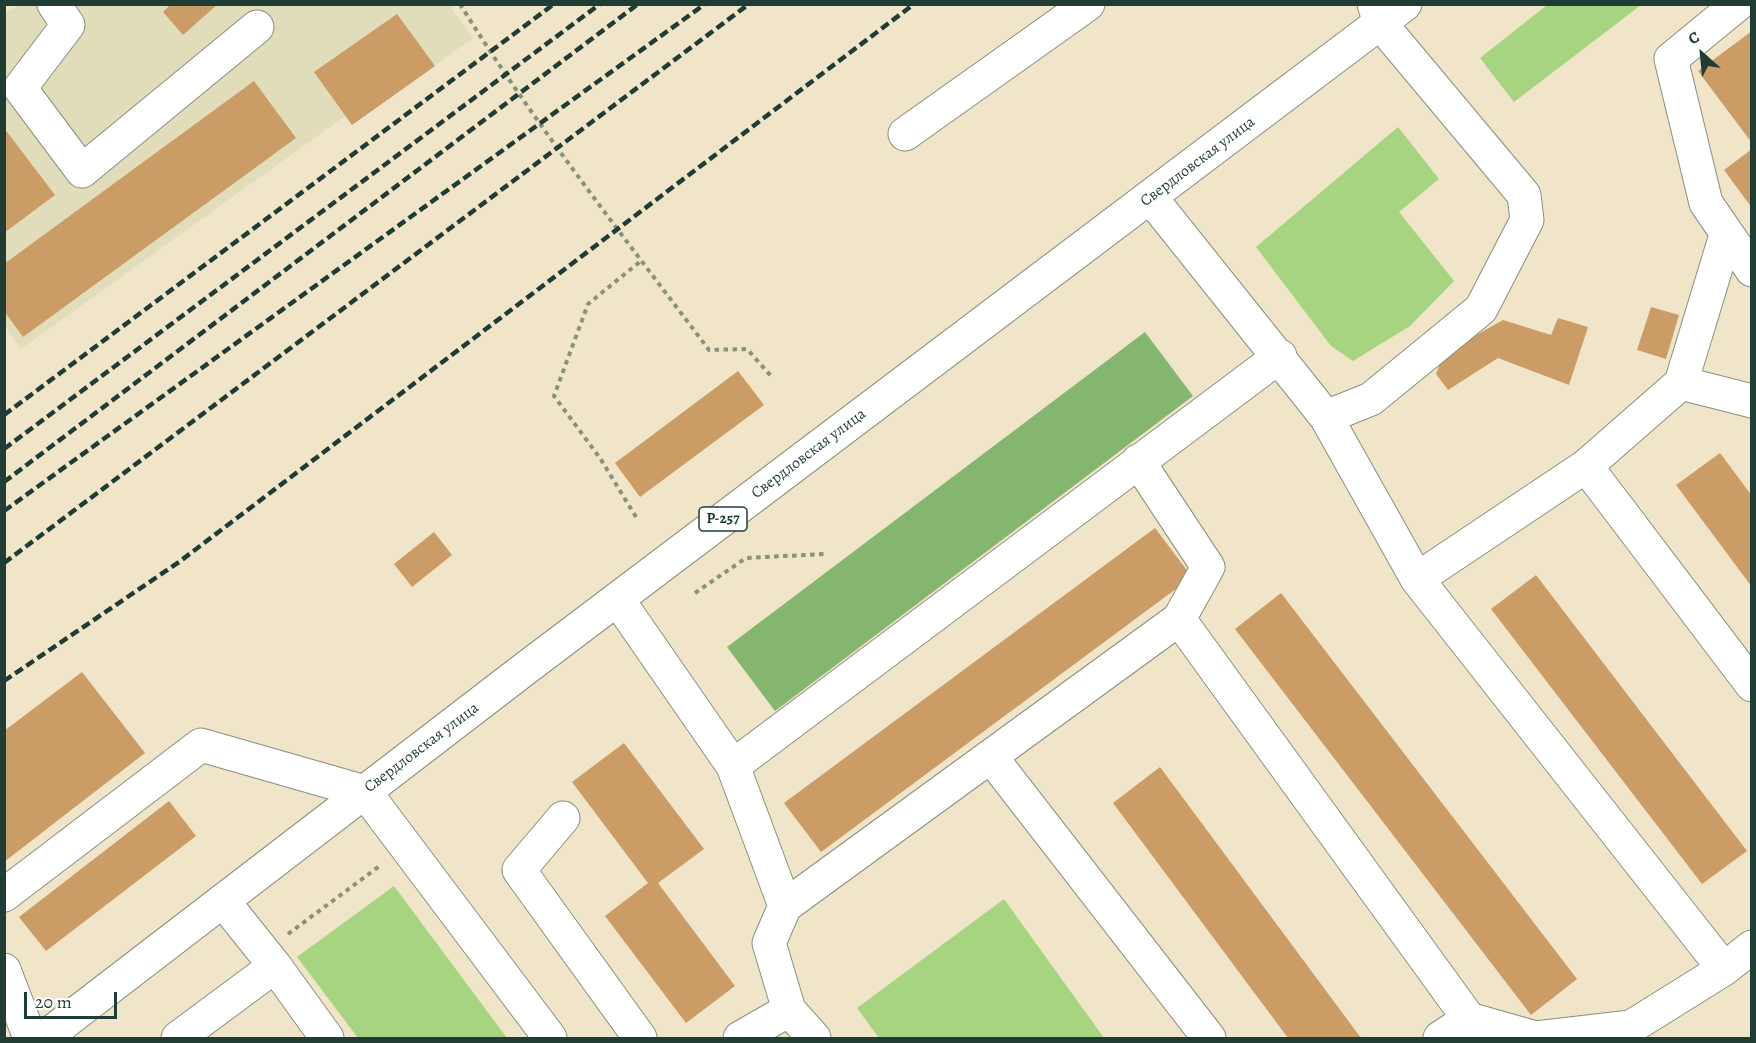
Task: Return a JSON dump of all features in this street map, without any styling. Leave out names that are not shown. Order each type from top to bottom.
[{"type":"main road","points":[[54,4],[68,25],[20,88],[82,171],[257,27]]},
{"type":"main road","points":[[905,134],[1088,4]]},
{"type":"main road","points":[[1738,4],[1671,59],[1706,203],[1752,270]]},
{"type":"main road","points":[[1326,417],[1371,399],[1481,309],[1527,220],[1524,195],[1386,11]]},
{"type":"main road","name":"Свердловская улица","points":[[44,1038],[618,600],[1151,198],[1386,11]]},
{"type":"main road","points":[[1151,198],[1326,417],[1417,579],[1724,969]]},
{"type":"main road","points":[[1417,579],[1586,466],[1681,383],[1726,235]]},
{"type":"main road","points":[[733,766],[1280,357]]},
{"type":"main road","points":[[1681,383],[1752,401]]},
{"type":"main road","points":[[814,1038],[789,1010],[770,942],[785,906],[1179,619],[1208,567],[1138,461]]},
{"type":"main road","points":[[1586,466],[1752,685]]},
{"type":"main road","points":[[618,600],[733,766],[785,906]]},
{"type":"main road","points":[[1179,619],[1469,1018],[1536,1038],[1631,1027],[1724,969],[1752,947]]},
{"type":"main road","points":[[4,895],[201,745],[365,792],[550,1038]]},
{"type":"main road","points":[[991,757],[1209,1038]]},
{"type":"main road","points":[[563,819],[519,870],[640,1038]]},
{"type":"main road","points":[[224,901],[279,952],[327,1038]]},
{"type":"main road","points":[[178,1038],[279,952]]},
{"type":"main road","points":[[4,970],[30,1038]]},
{"type":"main road","points":[[740,1038],[789,1010]]},
{"type":"main road","points":[[1440,1038],[1469,1018]]},
{"type":"path","points":[[460,4],[490,52],[557,148],[709,351],[747,348],[771,376]]},
{"type":"path","points":[[636,517],[600,458],[554,396],[588,304],[642,261]]},
{"type":"path","points":[[695,593],[746,558],[825,554]]},
{"type":"path","points":[[279,952],[406,847]]},
{"type":"shaded area","points":[[18,5],[449,5],[473,38],[352,125],[345,116],[21,349],[5,326],[4,15]]},
{"type":"green space","points":[[1547,5],[1641,5],[1514,102],[1480,58]]},
{"type":"green space","points":[[1398,127],[1439,179],[1399,212],[1454,281],[1410,326],[1353,361],[1331,346],[1256,247]]},
{"type":"green space","points":[[1145,332],[1193,396],[775,711],[727,647]]},
{"type":"green space","points":[[394,886],[507,1038],[358,1038],[297,957]]},
{"type":"green space","points":[[1004,899],[1104,1038],[879,1038],[857,1008]]},
{"type":"building","points":[[171,4],[218,4],[183,35],[163,12]]},
{"type":"building","points":[[397,14],[435,66],[352,125],[314,72]]},
{"type":"building","points":[[1752,31],[1752,143],[1698,71]]},
{"type":"building","points":[[254,81],[296,138],[23,337],[4,311],[4,264]]},
{"type":"building","points":[[4,128],[55,195],[4,233]]},
{"type":"building","points":[[1752,149],[1752,208],[1724,170]]},
{"type":"building","points":[[1651,307],[1679,315],[1666,359],[1637,350]]},
{"type":"building","points":[[1558,318],[1588,327],[1569,385],[1498,358],[1448,390],[1436,374],[1444,353],[1503,320],[1551,335]]},
{"type":"building","points":[[738,371],[764,405],[640,497],[615,463]]},
{"type":"building","points":[[1720,453],[1752,496],[1752,587],[1676,485]]},
{"type":"building","points":[[1155,528],[1192,577],[821,852],[784,803]]},
{"type":"building","points":[[434,532],[452,555],[412,587],[394,564]]},
{"type":"building","points":[[1536,575],[1747,851],[1702,884],[1491,609]]},
{"type":"building","points":[[1281,593],[1577,979],[1531,1015],[1235,629]]},
{"type":"building","points":[[82,672],[145,753],[4,862],[4,731]]},
{"type":"building","points":[[624,743],[704,849],[658,883],[735,986],[686,1023],[605,916],[648,883],[572,782]]},
{"type":"building","points":[[1160,767],[1361,1038],[1288,1038],[1113,803]]},
{"type":"building","points":[[169,801],[196,836],[46,951],[19,917]]},
{"type":"railway","points":[[4,415],[554,4]]},
{"type":"railway","points":[[4,449],[600,4]]},
{"type":"railway","points":[[4,482],[638,4]]},
{"type":"railway","points":[[4,511],[705,4]]},
{"type":"railway","points":[[4,563],[749,4]]},
{"type":"railway","points":[[4,681],[179,562],[914,4]]}]
